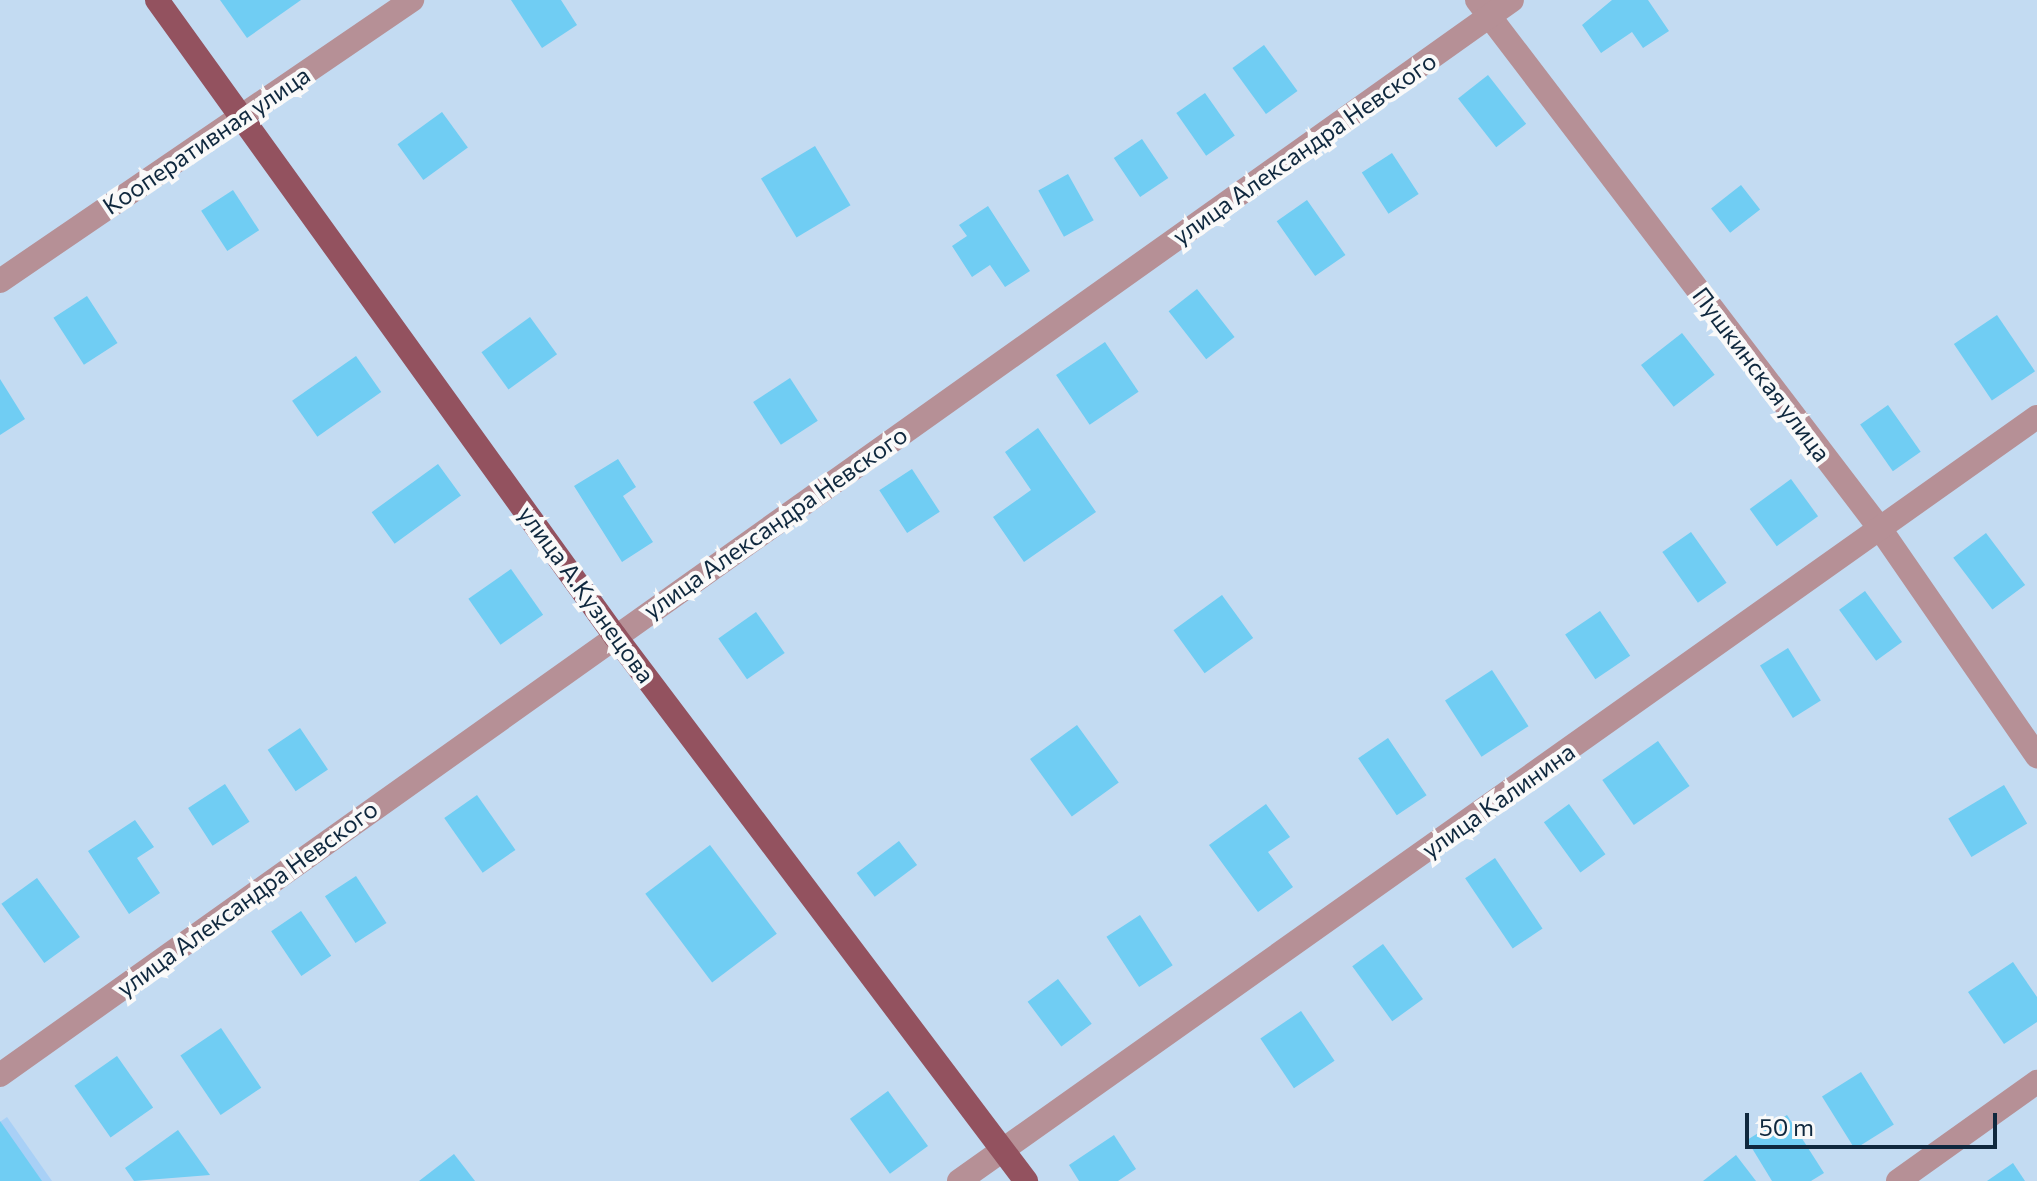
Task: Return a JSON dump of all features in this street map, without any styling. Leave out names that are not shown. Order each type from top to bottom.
[{"type":"main road","name":"улица А.Кузнецова","points":[[157,0],[243,114],[615,636],[1026,1181]]},
{"type":"street","name":"Кооперативная улица","points":[[0,281],[412,0]]},
{"type":"street","name":"улица Александра Невского","points":[[0,1075],[615,636],[1483,8],[1512,0]]},
{"type":"street","name":"Пушкинская улица","points":[[1483,8],[1881,530],[2037,756]]},
{"type":"street","name":"улица Калинина","points":[[959,1181],[2037,417]]},
{"type":"street","points":[[1898,1181],[2037,1082]]},
{"type":"shaded area","points":[[7,1117],[52,1181],[0,1181],[0,1122]]},
{"type":"building","points":[[220,0],[301,0],[247,38]]},
{"type":"building","points":[[511,0],[561,0],[577,25],[542,48]]},
{"type":"building","points":[[1612,0],[1648,0],[1669,31],[1643,48],[1632,32],[1601,53],[1582,25]]},
{"type":"building","points":[[1264,45],[1298,91],[1266,114],[1232,68]]},
{"type":"building","points":[[1488,75],[1526,124],[1496,147],[1458,98]]},
{"type":"building","points":[[1205,93],[1235,136],[1206,156],[1176,113]]},
{"type":"building","points":[[442,112],[468,148],[423,180],[398,144]]},
{"type":"building","points":[[1142,139],[1168,178],[1140,197],[1114,158]]},
{"type":"building","points":[[815,146],[851,205],[797,238],[761,178]]},
{"type":"building","points":[[1392,153],[1419,194],[1388,214],[1362,173]]},
{"type":"building","points":[[1068,174],[1094,220],[1064,237],[1038,190]]},
{"type":"building","points":[[1741,185],[1760,209],[1730,233],[1711,208]]},
{"type":"building","points":[[233,190],[259,230],[227,251],[201,211]]},
{"type":"building","points":[[1307,200],[1345,255],[1315,276],[1277,221]]},
{"type":"building","points":[[988,206],[1030,271],[1005,287],[990,265],[972,277],[952,246],[967,236],[959,225]]},
{"type":"building","points":[[1197,289],[1235,337],[1206,359],[1169,311]]},
{"type":"building","points":[[87,296],[117,343],[84,365],[53,318]]},
{"type":"building","points":[[1997,315],[2035,371],[1992,400],[1954,344]]},
{"type":"building","points":[[530,317],[557,354],[508,389],[481,352]]},
{"type":"building","points":[[1682,333],[1715,375],[1674,407],[1641,365]]},
{"type":"building","points":[[1105,342],[1139,392],[1090,425],[1056,375]]},
{"type":"building","points":[[356,356],[381,392],[317,437],[292,401]]},
{"type":"building","points":[[790,378],[818,421],[781,445],[753,402]]},
{"type":"building","points":[[0,379],[25,419],[0,435]]},
{"type":"building","points":[[1888,405],[1921,452],[1893,471],[1860,425]]},
{"type":"building","points":[[1038,428],[1096,512],[1024,562],[993,517],[1031,490],[1005,452]]},
{"type":"building","points":[[618,459],[636,487],[623,496],[653,542],[622,562],[574,486]]},
{"type":"building","points":[[438,464],[461,496],[395,544],[372,512]]},
{"type":"building","points":[[912,469],[940,512],[907,533],[879,490]]},
{"type":"building","points":[[1791,479],[1818,516],[1777,546],[1750,509]]},
{"type":"building","points":[[1691,532],[1727,583],[1698,603],[1662,552]]},
{"type":"building","points":[[1986,533],[2025,585],[1992,610],[1953,558]]},
{"type":"building","points":[[511,569],[543,615],[501,645],[468,599]]},
{"type":"building","points":[[1865,591],[1902,642],[1876,661],[1839,610]]},
{"type":"building","points":[[1222,595],[1253,638],[1205,673],[1173,630]]},
{"type":"building","points":[[1600,611],[1630,656],[1595,679],[1565,634]]},
{"type":"building","points":[[756,612],[785,653],[747,679],[718,638]]},
{"type":"building","points":[[1788,648],[1821,701],[1793,718],[1760,665]]},
{"type":"building","points":[[1492,670],[1528,726],[1482,757],[1445,700]]},
{"type":"building","points":[[1077,725],[1119,782],[1072,817],[1030,759]]},
{"type":"building","points":[[300,728],[328,769],[296,791],[268,750]]},
{"type":"building","points":[[1388,738],[1427,795],[1397,815],[1358,758]]},
{"type":"building","points":[[1658,741],[1690,786],[1634,825],[1602,780]]},
{"type":"building","points":[[225,784],[250,822],[213,846],[188,808]]},
{"type":"building","points":[[2004,785],[2027,824],[1971,857],[1948,818]]},
{"type":"building","points":[[477,795],[515,850],[483,873],[444,818]]},
{"type":"building","points":[[1266,804],[1290,837],[1268,852],[1293,887],[1258,912],[1209,845]]},
{"type":"building","points":[[1569,804],[1605,854],[1580,872],[1544,822]]},
{"type":"building","points":[[135,820],[154,847],[137,858],[160,893],[129,914],[88,851]]},
{"type":"building","points":[[899,841],[917,865],[875,897],[857,873]]},
{"type":"building","points":[[710,845],[777,934],[712,982],[645,894]]},
{"type":"building","points":[[1495,858],[1543,928],[1513,949],[1465,878]]},
{"type":"building","points":[[356,876],[386,923],[355,943],[325,896]]},
{"type":"building","points":[[37,878],[80,937],[44,963],[1,904]]},
{"type":"building","points":[[301,911],[331,956],[301,976],[271,931]]},
{"type":"building","points":[[1140,915],[1173,965],[1139,987],[1106,937]]},
{"type":"building","points":[[1383,944],[1423,999],[1392,1021],[1352,966]]},
{"type":"building","points":[[2013,962],[2037,997],[2037,1022],[2004,1044],[1968,992]]},
{"type":"building","points":[[1058,979],[1092,1024],[1061,1047],[1028,1002]]},
{"type":"building","points":[[1301,1011],[1335,1061],[1294,1088],[1260,1038]]},
{"type":"building","points":[[221,1028],[261,1088],[221,1115],[180,1055]]},
{"type":"building","points":[[117,1056],[153,1108],[111,1137],[74,1086]]},
{"type":"building","points":[[1861,1072],[1894,1125],[1855,1149],[1822,1096]]},
{"type":"building","points":[[888,1091],[928,1146],[890,1174],[850,1119]]},
{"type":"building","points":[[1787,1115],[1824,1173],[1811,1181],[1772,1181],[1747,1140]]},
{"type":"building","points":[[0,1121],[42,1181],[0,1181]]},
{"type":"building","points":[[178,1130],[210,1175],[134,1181],[125,1168]]},
{"type":"building","points":[[1114,1135],[1136,1169],[1118,1181],[1079,1181],[1069,1165]]},
{"type":"building","points":[[454,1154],[475,1181],[419,1181]]},
{"type":"building","points":[[1736,1155],[1756,1181],[1703,1181]]},
{"type":"building","points":[[2013,1163],[2025,1181],[1987,1181]]}]
